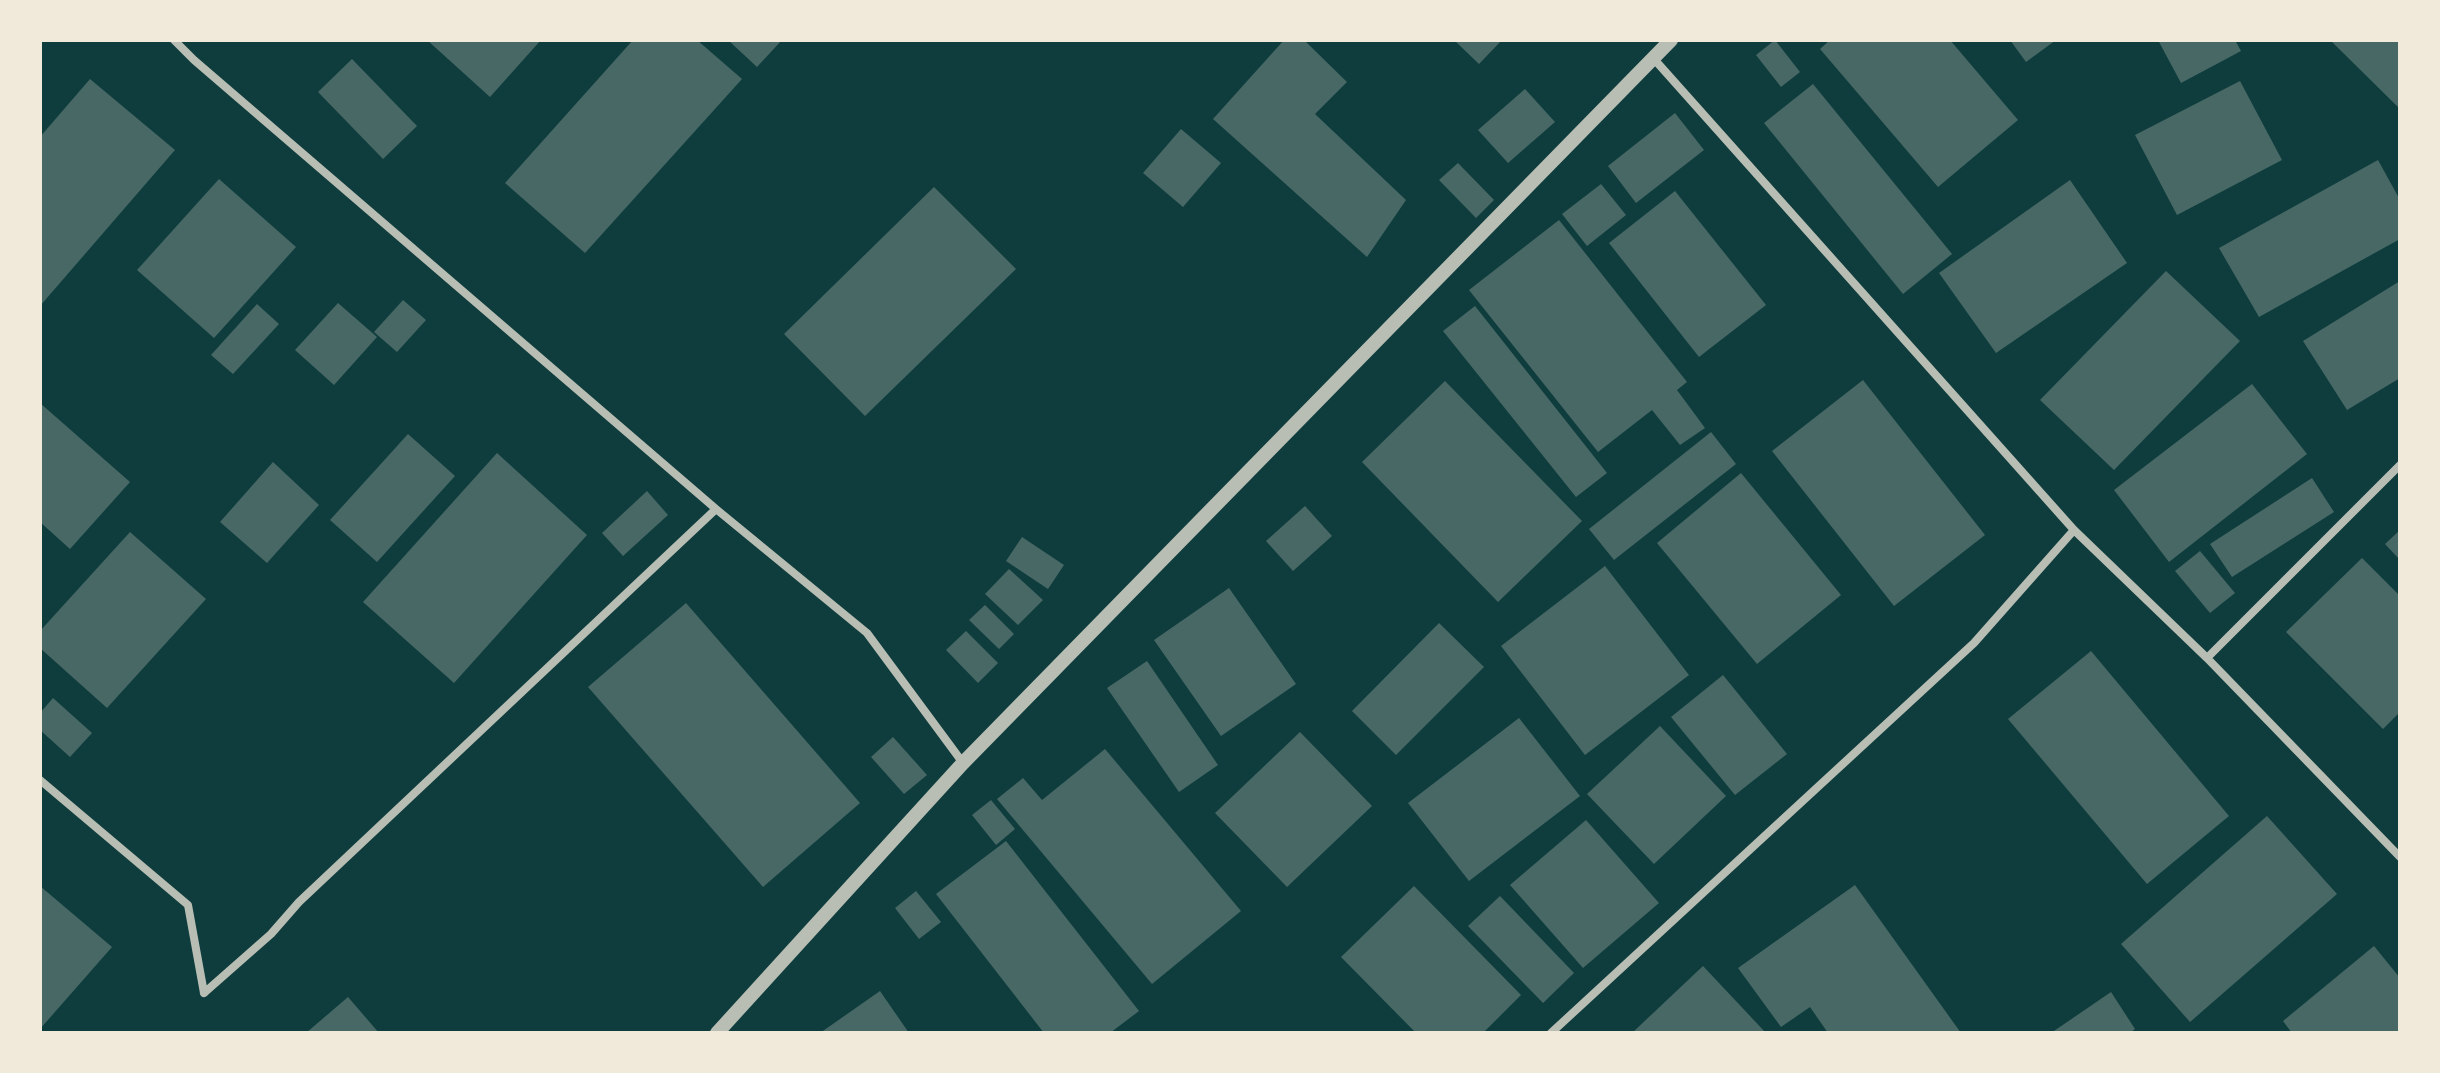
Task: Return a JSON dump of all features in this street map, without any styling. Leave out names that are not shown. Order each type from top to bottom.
[{"type":"street","points":[[174,40],[716,509],[867,633],[963,763]]},
{"type":"street","points":[[717,1033],[963,763],[1671,40]]},
{"type":"street","points":[[1654,59],[2074,530],[2207,658],[2400,857]]},
{"type":"street","points":[[2207,658],[2400,465]]},
{"type":"street","points":[[40,780],[188,905],[204,993],[271,934],[299,902],[716,509]]},
{"type":"street","points":[[1551,1033],[1974,643],[2074,530]]},
{"type":"building","points":[[427,40],[541,40],[490,97]]},
{"type":"building","points":[[633,40],[697,40],[742,79],[585,253],[505,183]]},
{"type":"building","points":[[728,40],[782,40],[757,67]]},
{"type":"building","points":[[1284,40],[1304,40],[1347,82],[1315,114],[1406,200],[1367,257],[1213,119]]},
{"type":"building","points":[[1454,40],[1502,40],[1479,64]]},
{"type":"building","points":[[1775,40],[1800,72],[1781,87],[1756,55]]},
{"type":"building","points":[[1830,40],[1950,40],[2018,120],[1938,187],[1820,49]]},
{"type":"building","points":[[2010,40],[2056,40],[2026,62]]},
{"type":"building","points":[[2158,40],[2235,40],[2241,51],[2181,83]]},
{"type":"building","points":[[2330,40],[2400,40],[2400,109]]},
{"type":"building","points":[[352,59],[417,126],[383,159],[318,92]]},
{"type":"building","points":[[90,79],[175,150],[40,306],[40,137]]},
{"type":"building","points":[[2240,81],[2282,160],[2177,215],[2135,135]]},
{"type":"building","points":[[1813,84],[1952,254],[1903,294],[1764,123]]},
{"type":"building","points":[[1525,89],[1555,122],[1508,163],[1478,130]]},
{"type":"building","points":[[1675,113],[1704,150],[1636,203],[1608,166]]},
{"type":"building","points":[[1181,129],[1221,163],[1183,207],[1143,173]]},
{"type":"building","points":[[2378,160],[2400,200],[2400,239],[2259,317],[2219,248]]},
{"type":"building","points":[[1458,163],[1494,200],[1476,218],[1439,180]]},
{"type":"building","points":[[219,179],[296,247],[214,338],[137,270]]},
{"type":"building","points":[[2070,180],[2127,263],[1996,353],[1939,273]]},
{"type":"building","points":[[1601,184],[1626,215],[1587,246],[1562,214]]},
{"type":"building","points":[[934,187],[1016,269],[865,416],[784,334]]},
{"type":"building","points":[[1675,191],[1766,305],[1699,357],[1609,243]]},
{"type":"building","points":[[1559,220],[1687,382],[1677,390],[1705,428],[1680,445],[1652,410],[1598,452],[1469,290]]},
{"type":"building","points":[[2166,271],[2240,341],[2114,470],[2040,400]]},
{"type":"building","points":[[2400,281],[2400,378],[2347,410],[2303,341]]},
{"type":"building","points":[[403,300],[426,320],[397,352],[374,332]]},
{"type":"building","points":[[338,303],[377,337],[334,385],[295,350]]},
{"type":"building","points":[[257,304],[279,324],[233,374],[211,355]]},
{"type":"building","points":[[1475,306],[1607,473],[1576,497],[1443,331]]},
{"type":"building","points":[[1863,380],[1985,535],[1894,606],[1772,451]]},
{"type":"building","points":[[1445,381],[1582,521],[1498,602],[1362,462]]},
{"type":"building","points":[[2252,384],[2307,454],[2169,562],[2114,490]]},
{"type":"building","points":[[40,403],[130,482],[70,549],[40,522]]},
{"type":"building","points":[[1711,432],[1736,464],[1614,560],[1589,529]]},
{"type":"building","points":[[408,434],[455,476],[377,562],[330,520]]},
{"type":"building","points":[[497,453],[587,535],[454,683],[363,602]]},
{"type":"building","points":[[273,462],[319,505],[267,563],[220,522]]},
{"type":"building","points":[[1741,473],[1841,595],[1757,664],[1657,543]]},
{"type":"building","points":[[2312,478],[2334,512],[2232,577],[2210,544]]},
{"type":"building","points":[[647,491],[668,515],[623,556],[602,533]]},
{"type":"building","points":[[1305,506],[1332,536],[1293,571],[1266,541]]},
{"type":"building","points":[[2400,530],[2400,560],[2385,544]]},
{"type":"building","points":[[130,532],[206,599],[107,708],[40,648],[40,631]]},
{"type":"building","points":[[1022,537],[1064,565],[1048,589],[1006,561]]},
{"type":"building","points":[[2200,551],[2235,593],[2210,613],[2175,571]]},
{"type":"building","points":[[2362,558],[2400,596],[2400,712],[2383,729],[2286,632]]},
{"type":"building","points":[[1605,566],[1689,675],[1585,755],[1501,646]]},
{"type":"building","points":[[1009,569],[1043,600],[1018,625],[985,594]]},
{"type":"building","points":[[1229,588],[1296,684],[1221,736],[1154,640]]},
{"type":"building","points":[[686,603],[860,803],[763,887],[588,687]]},
{"type":"building","points":[[985,605],[1014,634],[999,649],[969,620]]},
{"type":"building","points":[[1439,623],[1484,667],[1396,755],[1352,711]]},
{"type":"building","points":[[966,631],[998,663],[978,683],[946,650]]},
{"type":"building","points":[[2091,651],[2229,816],[2147,884],[2008,719]]},
{"type":"building","points":[[1147,661],[1218,765],[1179,792],[1107,688]]},
{"type":"building","points":[[1723,675],[1787,754],[1735,795],[1671,717]]},
{"type":"building","points":[[53,698],[92,733],[70,757],[40,730],[40,713]]},
{"type":"building","points":[[1519,718],[1580,796],[1469,881],[1408,803]]},
{"type":"building","points":[[1660,726],[1726,796],[1654,864],[1587,794]]},
{"type":"building","points":[[1300,732],[1372,806],[1287,887],[1215,813]]},
{"type":"building","points":[[893,737],[927,775],[904,794],[871,757]]},
{"type":"building","points":[[1105,749],[1241,911],[1152,984],[997,799],[1023,778],[1042,800]]},
{"type":"building","points":[[991,800],[1015,829],[996,845],[972,815]]},
{"type":"building","points":[[2267,816],[2337,894],[2190,1022],[2121,944]]},
{"type":"building","points":[[1586,820],[1659,903],[1583,968],[1510,885]]},
{"type":"building","points":[[1006,841],[1139,1011],[1110,1033],[1044,1033],[936,894]]},
{"type":"building","points":[[1855,885],[1961,1033],[1828,1033],[1810,1007],[1781,1027],[1738,968]]},
{"type":"building","points":[[40,886],[112,947],[40,1029]]},
{"type":"building","points":[[1414,886],[1521,995],[1483,1033],[1416,1033],[1341,957]]},
{"type":"building","points":[[916,891],[941,922],[919,939],[895,908]]},
{"type":"building","points":[[1500,896],[1574,973],[1543,1003],[1468,926]]},
{"type":"building","points":[[2374,946],[2400,978],[2400,1033],[2292,1033],[2283,1021]]},
{"type":"building","points":[[1703,966],[1766,1033],[1632,1033]]},
{"type":"building","points":[[880,991],[909,1033],[820,1033]]},
{"type":"building","points":[[2111,992],[2135,1029],[2130,1033],[2051,1033]]},
{"type":"building","points":[[348,997],[379,1033],[306,1033]]}]
